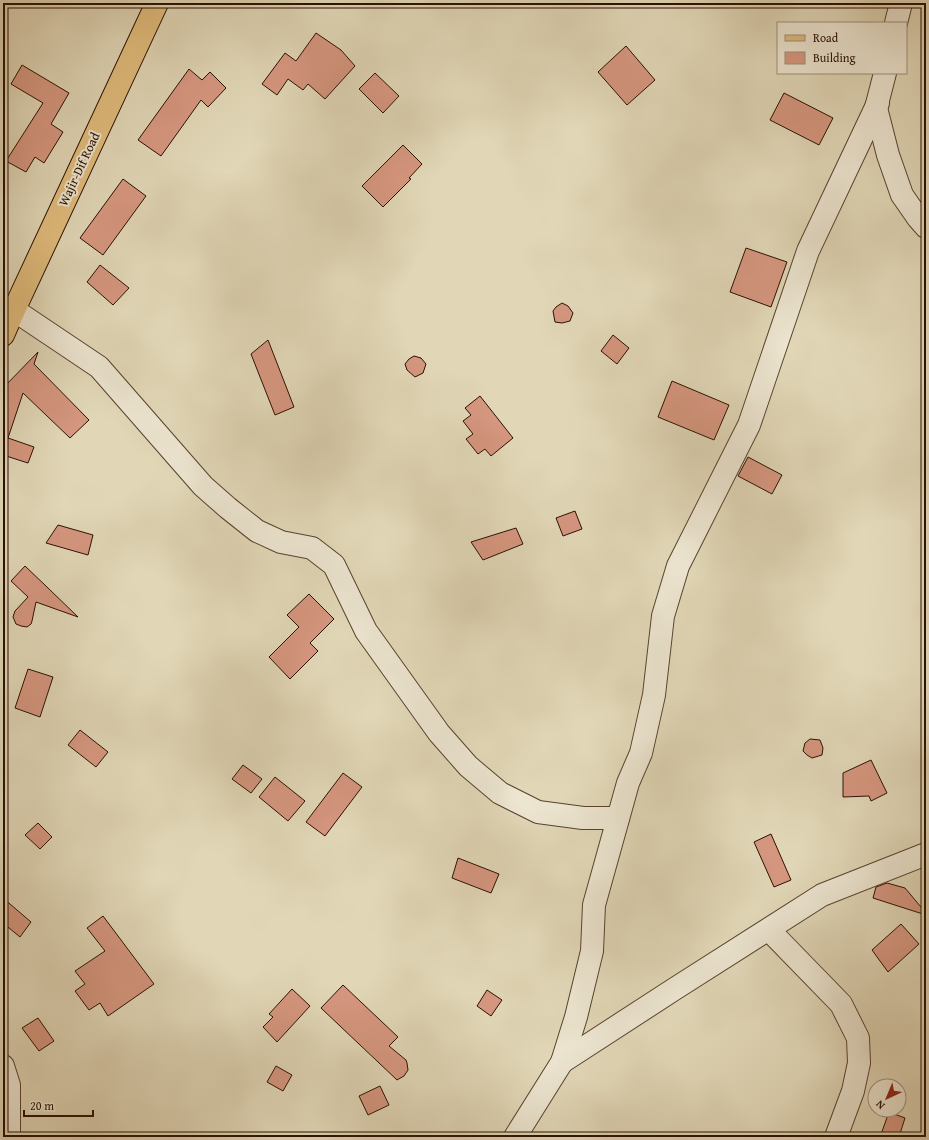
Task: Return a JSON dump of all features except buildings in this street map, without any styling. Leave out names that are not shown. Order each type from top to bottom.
[{"type":"main road","name":"Wajir-Dif Road","points":[[3,335],[156,3]]},
{"type":"street","points":[[896,22],[901,3]]},
{"type":"street","points":[[885,74],[876,108],[902,195],[926,227]]},
{"type":"street","points":[[515,1137],[562,1062],[576,1018],[592,952],[594,905],[628,783],[641,753],[654,695],[664,616],[678,566],[749,425],[808,251],[878,103]]},
{"type":"street","points":[[14,310],[99,367],[203,486],[228,508],[257,531],[281,542],[312,548],[334,565],[366,631],[439,733],[468,766],[500,793],[538,812],[583,818],[618,818]]},
{"type":"street","points":[[562,1062],[822,895],[926,854]]},
{"type":"street","points":[[769,930],[841,1004],[858,1038],[859,1063],[853,1091],[836,1137]]},
{"type":"street","points":[[3,1066],[9,1085],[9,1137]]}]
